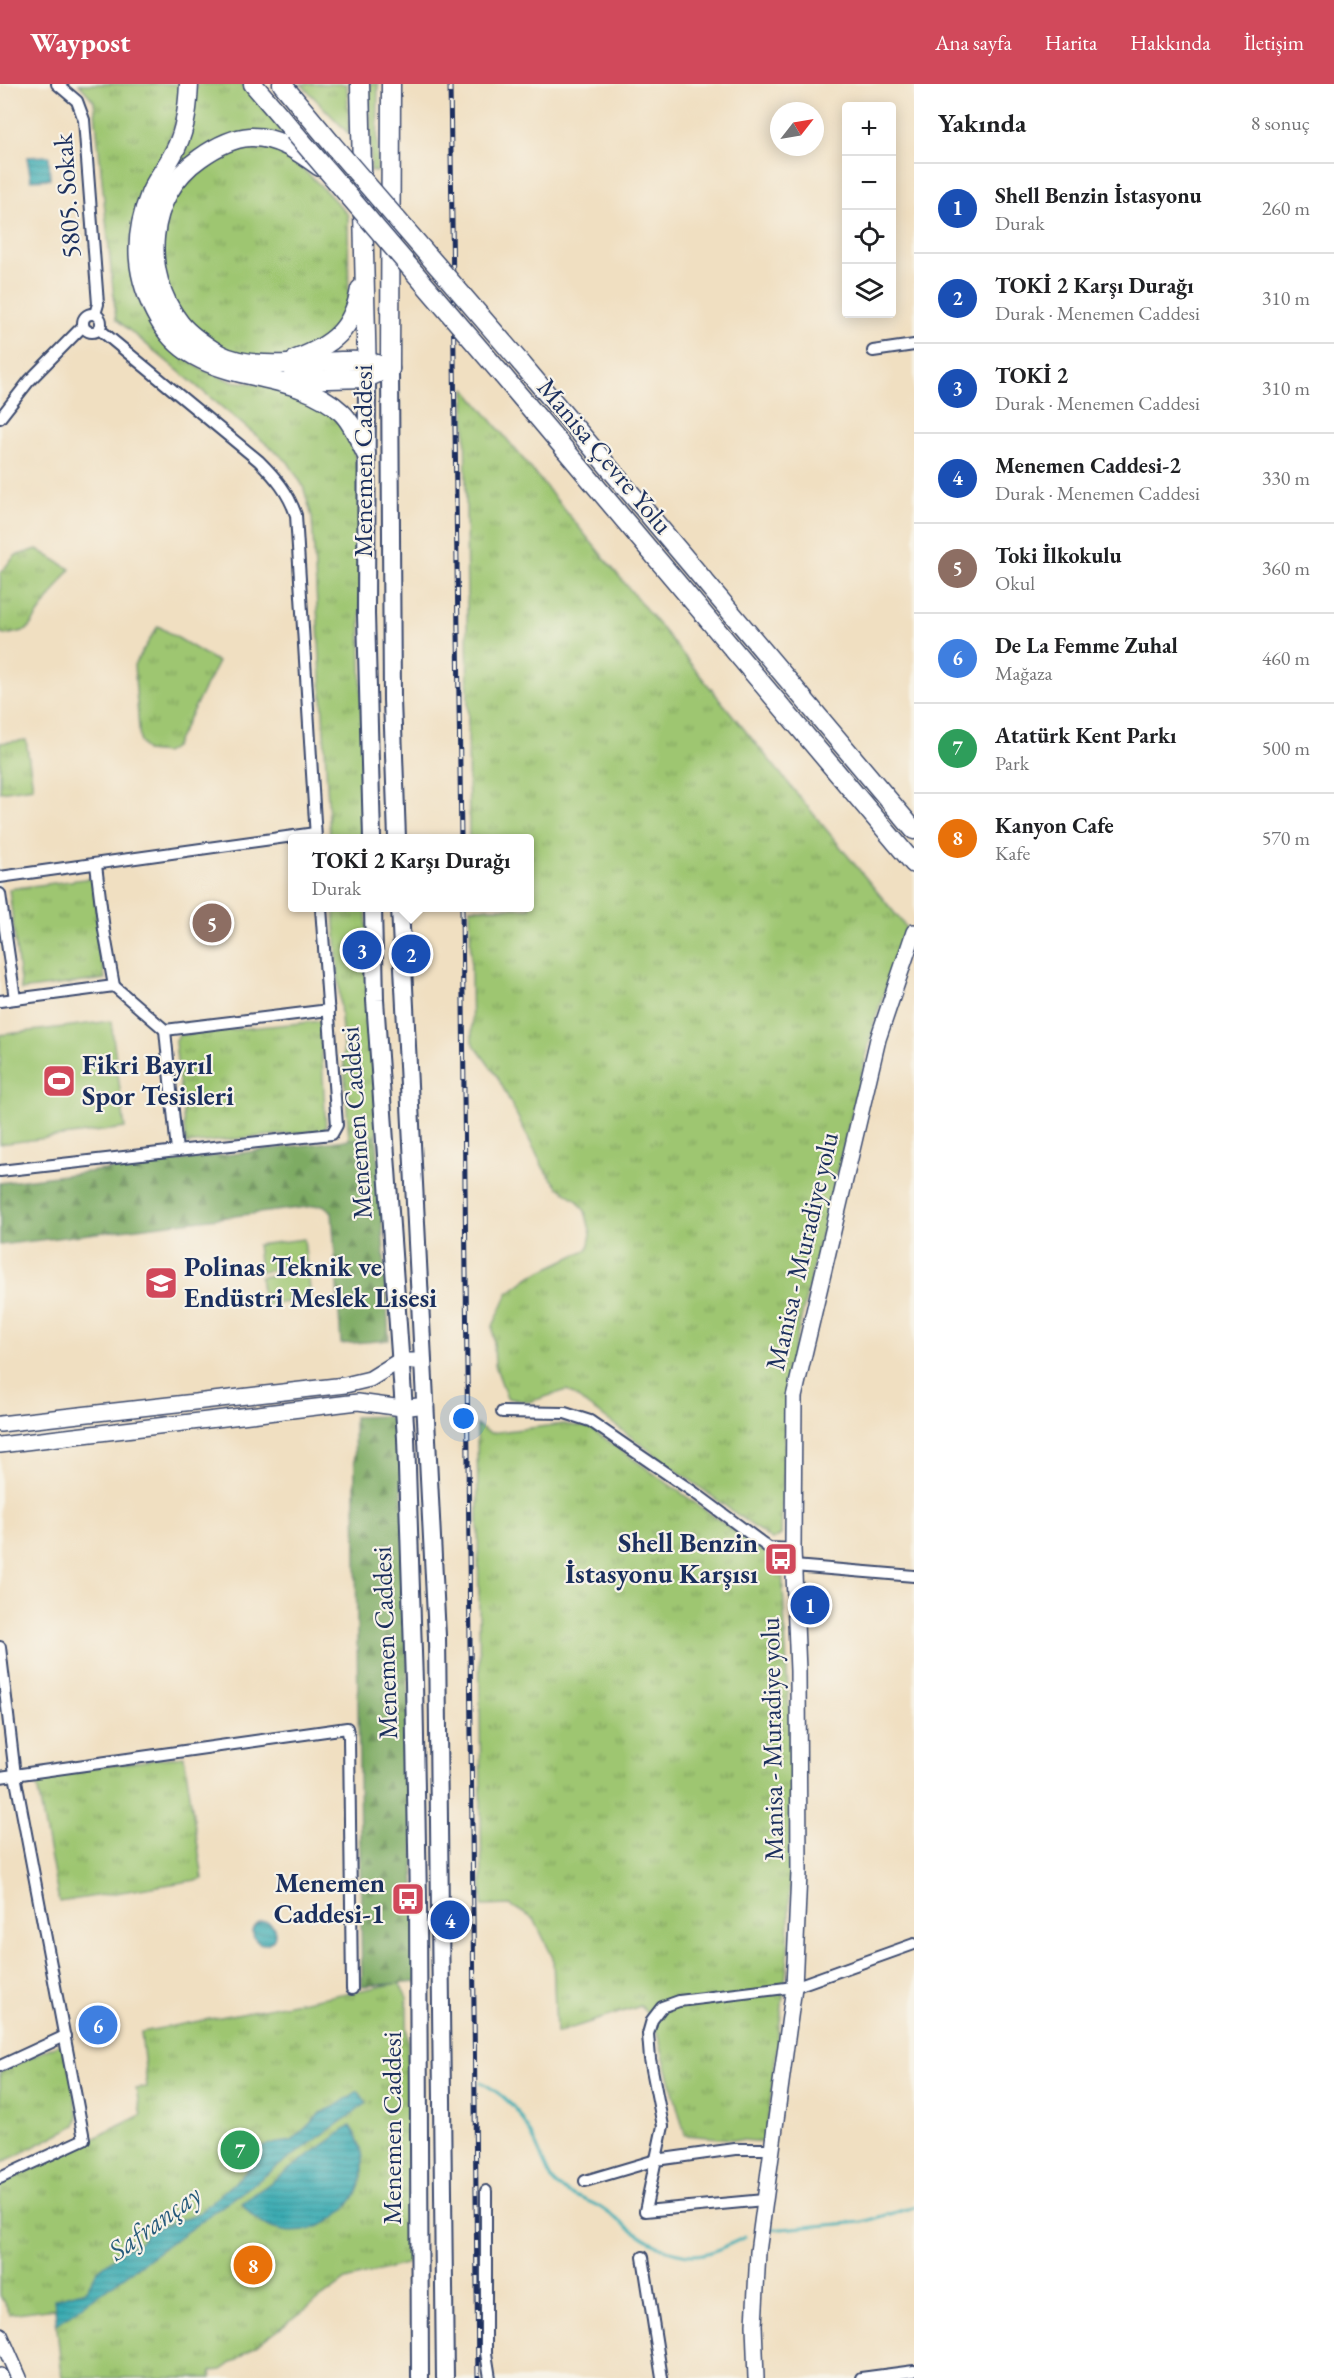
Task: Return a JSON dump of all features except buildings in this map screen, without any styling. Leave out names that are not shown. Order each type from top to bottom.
[{"type":"highway","points":[[189,84],[185,123],[177,146],[150,193],[138,237],[139,270],[145,295],[161,323],[181,345],[198,358],[226,370],[297,385],[318,394],[342,413],[366,454]]},
{"type":"highway","name":"Manisa Çevre Yolu","points":[[253,84],[503,376],[914,864]]},
{"type":"highway","name":"Manisa Çevre Yolu","points":[[282,84],[521,363],[914,830]]},
{"type":"highway","name":"Menemen Caddesi","points":[[360,84],[367,370]]},
{"type":"highway","name":"Menemen Caddesi","points":[[390,84],[390,369]]},
{"type":"highway","points":[[336,179],[289,145],[270,140],[250,137],[232,141],[212,150],[189,165],[173,185],[162,205],[154,232],[154,266],[164,296],[180,324],[199,341],[222,355],[265,365],[286,362],[367,370]]},
{"type":"highway","points":[[286,362],[330,343],[349,324],[358,298],[365,257]]},
{"type":"highway","points":[[279,382],[390,369]]},
{"type":"main road","name":"Menemen Caddesi","points":[[390,369],[392,700],[397,834]]},
{"type":"main road","name":"Menemen Caddesi","points":[[367,370],[366,614],[372,834]]},
{"type":"main road","name":"Menemen Caddesi","points":[[373,912],[375,1000],[402,1408],[406,1438],[414,1682],[418,1912],[420,2378]]},
{"type":"main road","name":"Menemen Caddesi","points":[[400,912],[436,1636],[445,2378]]},
{"type":"main road","name":"Manisa - Muradiye yolu","points":[[756,2378],[754,2325],[764,2200],[794,1987],[800,1873],[798,1671],[793,1549],[794,1397],[878,1039],[914,932]]},
{"type":"main road","points":[[0,1424],[352,1384],[370,1379],[399,1362],[423,1361]]},
{"type":"main road","points":[[0,1445],[358,1402],[402,1408],[426,1405]]},
{"type":"main road","points":[[1,2339],[19,2378]]},
{"type":"street","name":"5805. Sokak","points":[[57,84],[77,101],[84,120],[98,304],[95,314]]},
{"type":"street","points":[[0,418],[29,381],[83,326],[84,317],[95,314],[101,321],[99,329]]},
{"type":"street","points":[[83,326],[90,332],[99,329]]},
{"type":"street","points":[[99,329],[259,461],[281,483],[289,496],[296,515],[315,834]]},
{"type":"street","points":[[873,351],[914,345]]},
{"type":"street","points":[[0,877],[288,840]]},
{"type":"street","points":[[96,865],[114,986],[165,1030],[177,1151]]},
{"type":"street","points":[[0,894],[15,999]]},
{"type":"street","points":[[0,1171],[332,1134],[337,1125],[321,912]]},
{"type":"street","points":[[0,1001],[114,986]]},
{"type":"street","points":[[165,1030],[329,1010]]},
{"type":"street","points":[[502,1412],[566,1413],[590,1421],[695,1493],[769,1548],[793,1549]]},
{"type":"street","points":[[794,1566],[914,1576]]},
{"type":"street","points":[[0,1647],[15,1775],[84,2139],[0,2178]]},
{"type":"street","points":[[0,1777],[347,1728],[349,1737],[352,1989]]},
{"type":"street","points":[[764,2200],[645,2211],[663,2126],[650,2059],[648,2034],[652,2020],[662,2007],[679,2001],[794,1987],[914,1944]]},
{"type":"street","points":[[0,2066],[65,2037]]},
{"type":"street","points":[[585,2181],[656,2160],[735,2149],[771,2149]]},
{"type":"street","points":[[486,2191],[486,2353],[490,2378]]},
{"type":"street","points":[[643,2257],[662,2378]]},
{"type":"street","points":[[861,2378],[914,2371]]},
{"type":"green space","points":[[79,84],[180,84],[179,105],[174,127],[130,242],[131,268],[136,293],[152,324],[176,351],[201,369],[231,381],[287,387],[339,419],[353,448],[359,474],[363,834],[330,834],[312,517],[303,486],[288,462],[116,319],[94,101]]},
{"type":"green space","points":[[197,84],[242,84],[286,134],[264,132],[179,169],[175,166]]},
{"type":"green space","points":[[301,84],[347,84],[349,134]]},
{"type":"green space","points":[[370,84],[378,84],[377,172],[371,171]]},
{"type":"green space","points":[[270,148],[303,169],[348,215],[349,324],[286,362],[221,355],[164,296],[162,205],[214,161],[239,150]]},
{"type":"green space","points":[[465,388],[906,927],[875,1020],[787,1379],[781,1535],[772,1540],[567,1390],[529,1402],[507,1398],[495,1365],[493,1326],[508,1293],[531,1276],[588,1249],[591,1234],[585,1211],[577,1200],[558,1187],[544,1169],[497,1076],[472,1042],[470,912],[534,912],[534,834],[469,834]]},
{"type":"green space","points":[[37,549],[70,569],[27,630],[6,635],[0,633],[0,573],[15,556]]},
{"type":"green space","points":[[158,626],[218,662],[174,747],[165,753],[146,751],[140,742],[134,665]]},
{"type":"green space","points":[[26,740],[33,787],[0,792],[0,743]]},
{"type":"green space","points":[[92,878],[105,979],[21,990],[9,889]]},
{"type":"green space","points":[[334,912],[366,912],[377,1136],[349,1140]]},
{"type":"green space","name":"Fikri Bayrıl Spor Tesisleri","points":[[111,1021],[125,1128],[0,1144],[0,1035]]},
{"type":"green space","points":[[320,1021],[326,1130],[186,1144],[175,1042],[179,1035]]},
{"type":"green space","points":[[377,1136],[389,1340],[341,1344],[332,1212],[323,1205],[0,1245],[0,1183]]},
{"type":"green space","points":[[304,1239],[307,1267],[260,1272],[257,1245]]},
{"type":"green space","points":[[308,1272],[311,1299],[264,1305],[260,1277]]},
{"type":"green space","points":[[387,1416],[400,1427],[418,1982],[362,1986],[354,1417]]},
{"type":"green space","points":[[563,1424],[590,1428],[782,1565],[792,1776],[788,1958],[765,2142],[685,2135],[655,2025],[641,2006],[556,2033],[553,1958],[534,1919],[510,1905],[482,1906],[477,1425],[490,1433]]},
{"type":"green space","points":[[184,1756],[203,1879],[59,1902],[35,1775]]},
{"type":"green space","points":[[399,1983],[407,1997],[409,2263],[346,2280],[222,2370],[211,2371],[212,2378],[62,2378],[55,2308],[9,2314],[0,2295],[0,2185],[141,2115],[136,2089],[147,2087],[141,2032]]},
{"type":"green space","points":[[59,2044],[66,2046],[78,2117],[76,2125],[0,2164],[0,2072]]},
{"type":"water","points":[[49,156],[50,179],[31,180],[27,157]]},
{"type":"water","points":[[264,1922],[272,1925],[275,1933],[272,1941],[264,1944],[256,1941],[253,1933],[256,1925]]},
{"type":"water","points":[[358,2091],[367,2103],[57,2324],[54,2299],[86,2290],[98,2270],[126,2248],[140,2242],[150,2230],[199,2213],[248,2170],[249,2153],[266,2145],[292,2141],[321,2113]]},
{"type":"water","points":[[350,2126],[362,2154],[361,2180],[351,2202],[332,2219],[310,2229],[285,2231],[262,2223],[242,2203]]},
{"type":"waterway","name":"Safrançay","points":[[481,2082],[502,2096],[518,2112],[550,2176],[558,2187],[598,2206],[648,2240],[675,2253],[689,2255],[714,2251],[745,2237]]},
{"type":"waterway","name":"Safrançay","points":[[769,2230],[863,2222],[914,2207]]},
{"type":"railway","points":[[450,84],[461,834]]},
{"type":"railway","points":[[462,912],[478,2378]]},
{"type":"place","name":"Toki İlkokulu","points":[[212,923]]},
{"type":"place","name":"TOKİ 2","points":[[362,950]]},
{"type":"place","name":"TOKİ 2 Karşı Durağı","points":[[411,954]]},
{"type":"place","name":"Fikri Bayrıl Spor Tesisleri","points":[[59,1081]]},
{"type":"place","name":"Polinas Teknik ve Endüstri Meslek Lisesi","points":[[161,1283]]},
{"type":"place","name":"Shell Benzin İstasyonu Karşısı","points":[[781,1559]]},
{"type":"place","name":"Shell Benzin İstasyonu","points":[[810,1605]]},
{"type":"place","name":"Menemen Caddesi-1","points":[[408,1899]]},
{"type":"place","name":"Menemen Caddesi-2","points":[[450,1920]]},
{"type":"place","name":"De La Femme Zuhal","points":[[98,2025]]},
{"type":"place","name":"Atatürk Kent Parkı","points":[[240,2150]]},
{"type":"place","name":"Kanyon Cafe","points":[[253,2265]]}]
